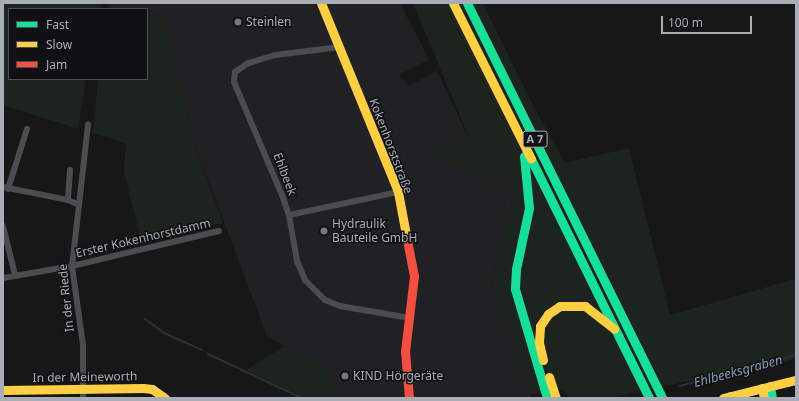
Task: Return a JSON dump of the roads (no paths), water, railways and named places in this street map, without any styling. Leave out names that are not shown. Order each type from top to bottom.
[{"type":"main road","name":"Kokenhorststraße","points":[[321,3],[398,192],[413,262],[414,286],[405,352],[410,398]]},
{"type":"main road","name":"A 7","points":[[453,3],[523,147],[649,398]]},
{"type":"main road","name":"A 7","points":[[467,3],[662,398]]},
{"type":"main road","points":[[523,147],[528,184],[529,208],[516,269],[516,289],[547,398]]},
{"type":"main road","points":[[556,398],[539,342],[540,326],[548,314],[560,306],[585,306],[616,331]]},
{"type":"main road","points":[[727,397],[796,380]]},
{"type":"main road","name":"In der Meineworth","points":[[3,390],[83,393],[143,388],[152,389],[165,398]]},
{"type":"main road","points":[[764,398],[766,388]]},
{"type":"main road","points":[[766,388],[772,398]]},
{"type":"main road","points":[[727,397],[744,398]]},
{"type":"street","name":"Ehlbeek","points":[[340,47],[275,55],[248,63],[235,72],[234,82],[289,216],[297,261],[302,276],[313,291],[340,306],[410,318]]},
{"type":"street","name":"In der Riede","points":[[83,393],[83,346],[72,266],[88,126]]},
{"type":"street","points":[[27,129],[6,188],[68,200],[79,205]]},
{"type":"street","points":[[68,200],[70,170]]},
{"type":"street","points":[[289,216],[398,192]]},
{"type":"street","points":[[3,226],[15,275]]},
{"type":"street","name":"Erster Kokenhorstdamm","points":[[3,278],[72,266],[219,231]]},
{"type":"waterway","name":"Ehlbeeksgraben","points":[[145,319],[164,333],[202,350]]},
{"type":"waterway","name":"Ehlbeeksgraben","points":[[208,354],[302,398]]},
{"type":"waterway","name":"Ehlbeeksgraben","points":[[680,386],[796,355]]},
{"type":"place","name":"Steinlen","points":[[238,22]]},
{"type":"place","name":"Hydraulik Bauteile GmbH","points":[[324,231]]},
{"type":"place","name":"KIND Hörgeräte","points":[[345,376]]}]
